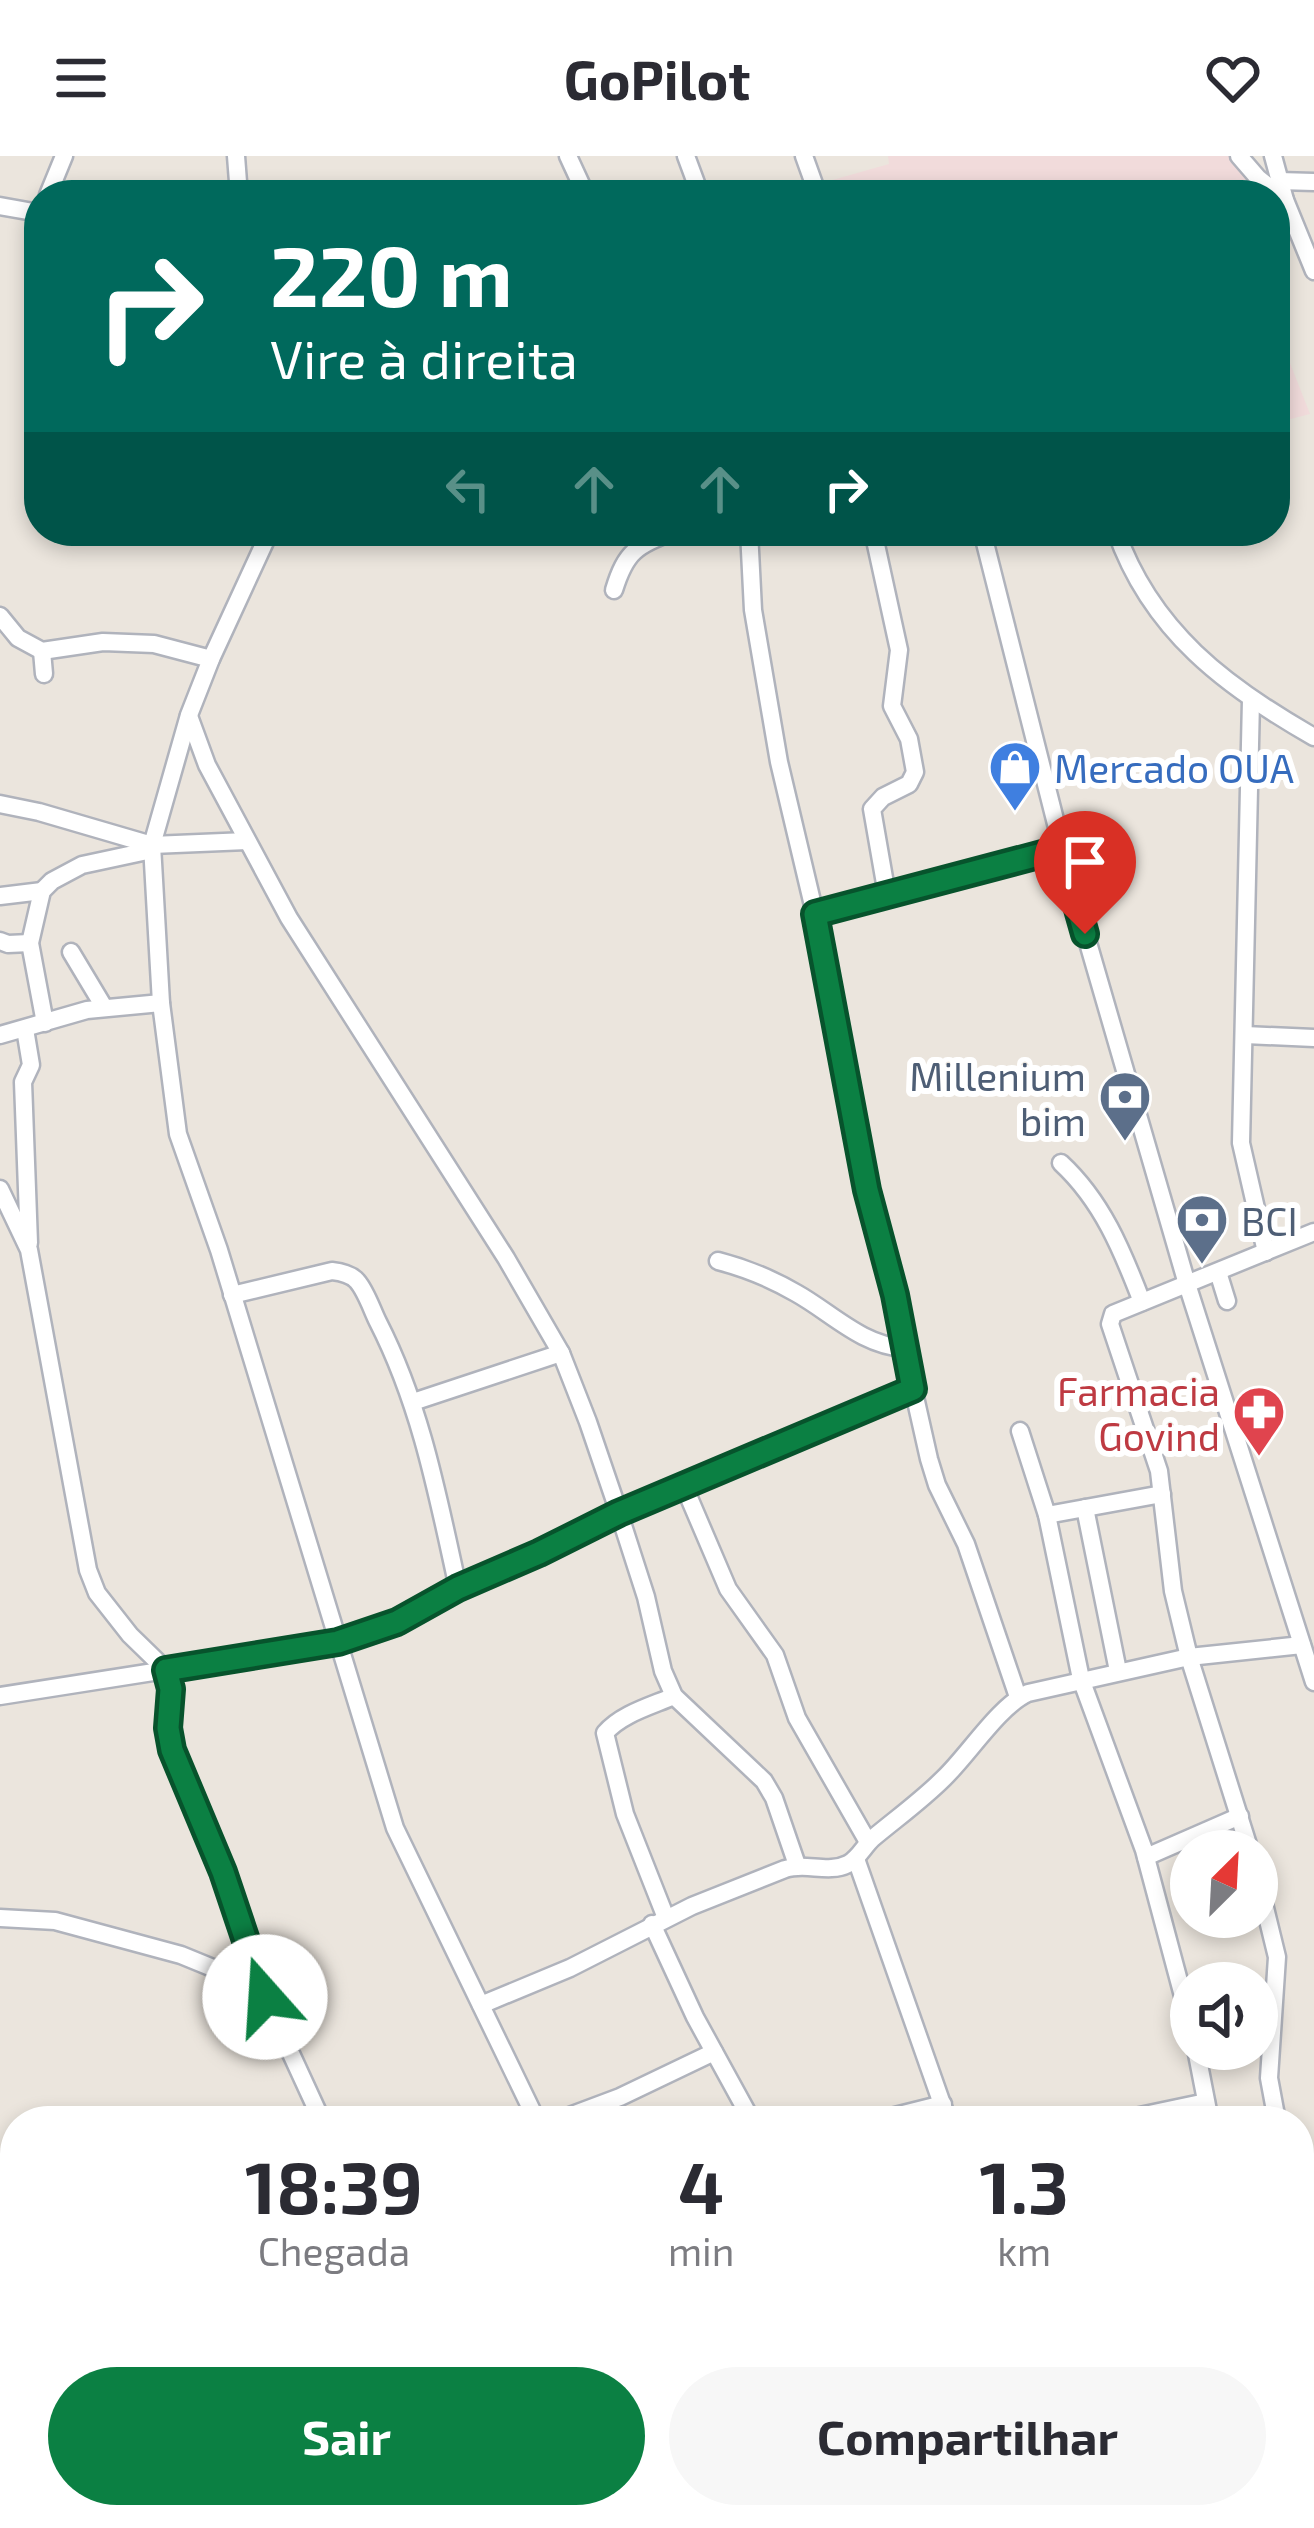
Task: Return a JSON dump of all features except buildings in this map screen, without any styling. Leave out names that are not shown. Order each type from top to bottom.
[{"type":"street","points":[[1239,156],[1260,180]]},
{"type":"street","points":[[1290,212],[1314,271]]},
{"type":"street","points":[[263,546],[189,715],[152,848],[161,1003],[178,1134],[395,1828],[530,2106]]},
{"type":"street","points":[[614,590],[624,560],[642,546]]},
{"type":"street","points":[[750,546],[753,610],[776,740],[815,914],[867,1190],[895,1295],[913,1389],[938,1486],[965,1544],[1018,1697]]},
{"type":"street","points":[[876,546],[898,650],[892,706],[909,739],[915,772],[909,784],[872,808],[887,895]]},
{"type":"street","points":[[986,546],[1061,849],[1187,1284],[1314,1682]]},
{"type":"street","points":[[1120,546],[1154,606],[1197,657],[1251,700],[1314,737]]},
{"type":"street","points":[[0,616],[19,638],[42,651],[103,642],[154,644],[211,659]]},
{"type":"street","points":[[42,651],[44,674]]},
{"type":"street","points":[[1251,700],[1241,1143],[1266,1252]]},
{"type":"street","points":[[189,715],[207,765],[325,977],[495,1240],[561,1353],[619,1513],[663,1672],[674,1696],[764,1781],[796,1865]]},
{"type":"street","points":[[0,804],[152,848]]},
{"type":"street","points":[[45,1023],[30,943],[42,891],[52,881],[82,865],[152,848],[247,841]]},
{"type":"street","points":[[815,914],[1061,849]]},
{"type":"street","points":[[0,896],[42,891]]},
{"type":"street","points":[[0,941],[30,943]]},
{"type":"street","points":[[71,952],[104,1007]]},
{"type":"street","points":[[161,1003],[104,1007],[8,1031],[31,1066],[23,1082],[29,1250],[88,1570],[97,1593],[166,1670],[172,1750],[223,1872],[265,1997],[315,2106]]},
{"type":"street","points":[[1245,1035],[1314,1038]]},
{"type":"street","points":[[1060,1163],[1088,1191],[1108,1222],[1142,1302]]},
{"type":"street","points":[[0,1189],[29,1250]]},
{"type":"street","points":[[1244,1830],[1169,1573],[1153,1450],[1110,1324],[1113,1314],[1314,1232]]},
{"type":"street","points":[[718,1261],[796,1293],[863,1337],[885,1347],[904,1348]]},
{"type":"street","points":[[232,1295],[332,1271],[356,1279],[412,1402],[443,1512],[458,1588]]},
{"type":"street","points":[[1218,1272],[1227,1301]]},
{"type":"street","points":[[412,1402],[561,1353]]},
{"type":"street","points":[[0,1696],[338,1642],[397,1622],[458,1588],[619,1513],[913,1389]]},
{"type":"street","points":[[1020,1431],[1047,1515],[1081,1679],[1146,1857],[1174,1962]]},
{"type":"street","points":[[684,1486],[728,1589],[775,1655],[797,1718],[868,1842]]},
{"type":"street","points":[[1047,1515],[1162,1494]]},
{"type":"street","points":[[1085,1508],[1118,1671]]},
{"type":"street","points":[[482,2005],[570,1968],[659,1921],[796,1865],[828,1868],[856,1859],[868,1842],[930,1792],[1018,1697],[1190,1657],[1302,1645]]},
{"type":"street","points":[[674,1696],[620,1719],[605,1733],[659,1921],[714,2052],[744,2106]]},
{"type":"street","points":[[1146,1857],[1240,1816]]},
{"type":"street","points":[[856,1859],[944,2106]]},
{"type":"street","points":[[0,1918],[55,1921],[181,1955],[265,1997]]},
{"type":"street","points":[[596,2106],[714,2052]]},
{"type":"street","points":[[1200,2070],[1207,2106]]},
{"type":"street","points":[[1269,2070],[1273,2106]]},
{"type":"street","points":[[1187,2106],[1206,2102]]},
{"type":"shaded area","points":[[888,156],[1236,156],[1250,174],[1245,180],[833,180],[889,164]]},
{"type":"shaded area","points":[[1290,363],[1310,414],[1290,419]]},
{"type":"place","name":"Mercado OUA","points":[[1015,813]]},
{"type":"place","name":"Millenium bim","points":[[1125,1143]]},
{"type":"place","name":"BCI","points":[[1202,1266]]},
{"type":"place","name":"Farmacia Govind","points":[[1259,1458]]},
{"type":"route","points":[[265,1997],[223,1872],[172,1750],[166,1670],[338,1642],[397,1622],[458,1588],[619,1513],[913,1389],[895,1295],[867,1190],[815,914],[1061,849],[1085,934]]}]
